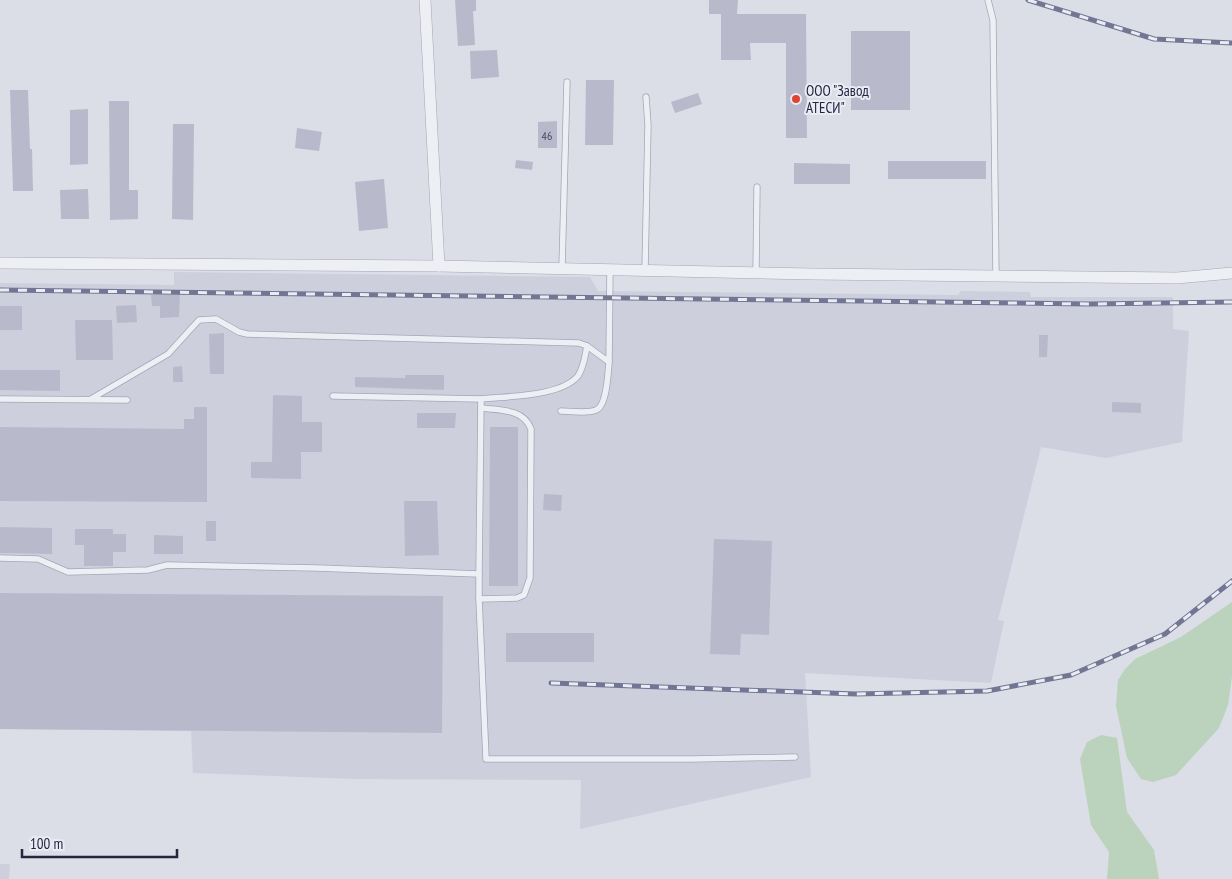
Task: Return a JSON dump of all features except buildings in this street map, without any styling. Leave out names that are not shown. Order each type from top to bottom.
[{"type":"street","points":[[425,0],[439,266]]},
{"type":"street","points":[[0,263],[439,266],[1177,278],[1232,273]]},
{"type":"lane","points":[[988,0],[993,20],[996,276]]},
{"type":"lane","points":[[562,268],[567,82]]},
{"type":"lane","points":[[645,270],[648,125],[646,97]]},
{"type":"lane","points":[[756,272],[757,187]]},
{"type":"lane","points":[[561,411],[595,411],[601,408],[606,394],[609,362],[610,269]]},
{"type":"lane","points":[[91,399],[168,354],[199,320],[207,319],[216,320],[247,334],[579,343],[587,346],[609,362]]},
{"type":"lane","points":[[332,396],[481,399],[541,393],[564,386],[578,376],[584,363],[587,346]]},
{"type":"lane","points":[[0,399],[127,400]]},
{"type":"lane","points":[[481,399],[479,599],[486,759],[795,757]]},
{"type":"lane","points":[[479,599],[517,598],[524,595],[528,587],[530,578],[532,445],[531,429],[528,421],[513,412],[481,408]]},
{"type":"lane","points":[[0,558],[38,559],[68,572],[148,570],[167,565],[479,574]]},
{"type":"shaded area","points":[[174,272],[590,277],[598,291],[958,295],[961,291],[1030,292],[1031,297],[1173,297],[1173,329],[1189,331],[1182,442],[1106,458],[1041,447],[998,620],[1004,621],[991,683],[805,673],[811,777],[580,829],[581,780],[355,779],[193,773],[191,731],[0,729],[0,283],[174,285]]},
{"type":"shaded area","points":[[0,864],[10,864],[9,879],[0,879]]},
{"type":"green space","points":[[1232,602],[1232,676],[1228,705],[1219,728],[1176,775],[1153,782],[1141,779],[1127,758],[1116,706],[1118,680],[1135,659],[1181,637]]},
{"type":"green space","points":[[1101,735],[1117,738],[1127,812],[1154,850],[1159,879],[1107,879],[1109,852],[1091,825],[1080,759],[1087,742]]},
{"type":"railway","points":[[1028,0],[1154,39],[1232,43]]},
{"type":"railway","points":[[0,290],[1090,304],[1232,302]]},
{"type":"railway","points":[[551,683],[856,694],[987,691],[1071,675],[1165,634],[1232,581]]},
{"type":"place","name":"ООО \"Завод АТЕСИ\"","points":[[796,99]]}]
